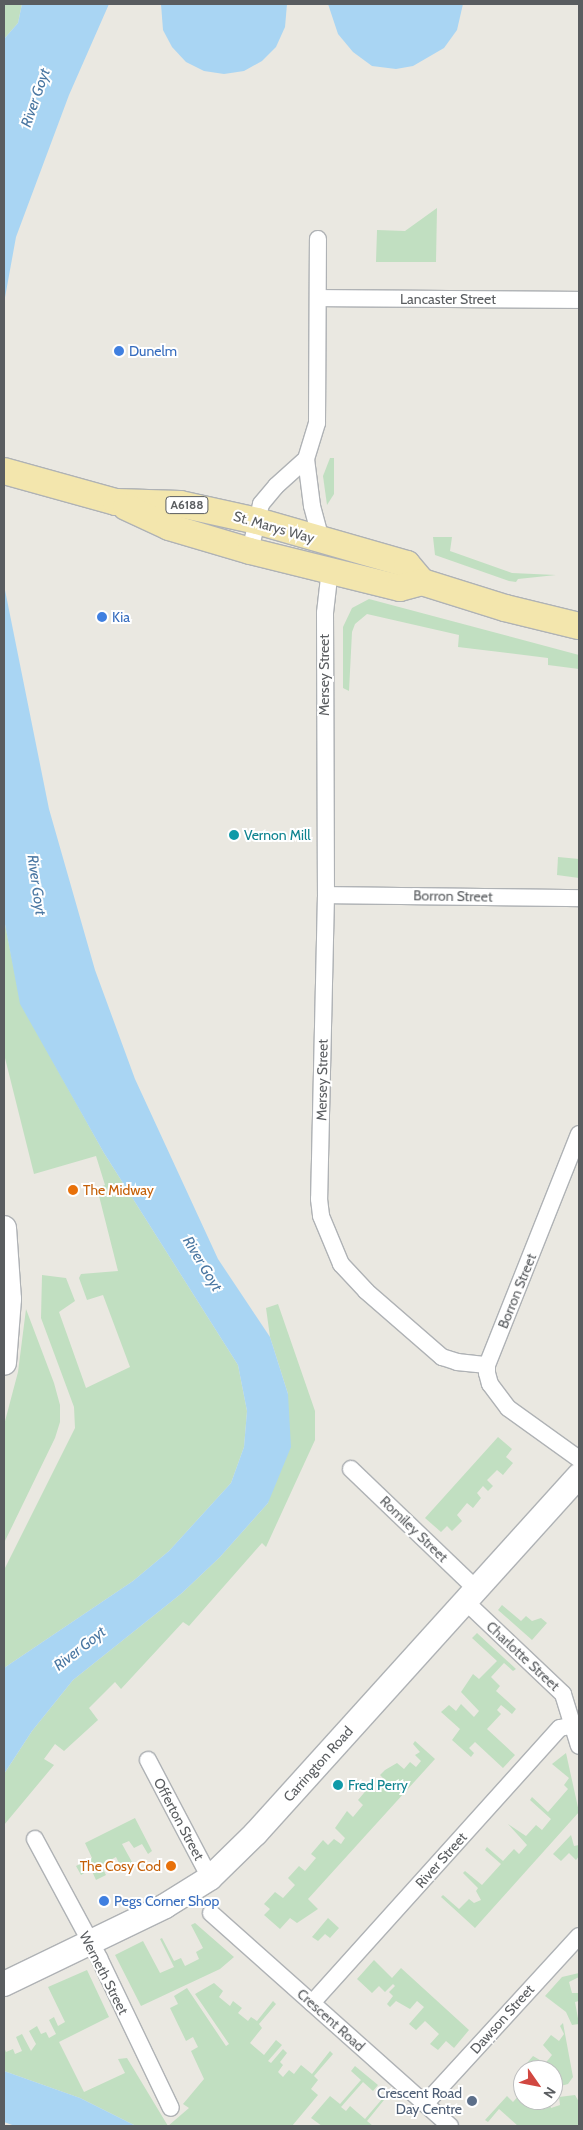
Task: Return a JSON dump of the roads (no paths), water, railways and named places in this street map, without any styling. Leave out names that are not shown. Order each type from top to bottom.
[{"type":"main road","name":"St. Marys Way","points":[[4,471],[116,502],[169,527],[250,551],[330,569],[400,588],[422,582],[407,564],[257,521],[180,504],[116,502]]},
{"type":"main road","points":[[422,582],[505,608],[579,626]]},
{"type":"main road","points":[[4,1228],[6,1332],[4,1363]]},
{"type":"main road","name":"Carrington Road","points":[[4,1984],[195,1890],[210,1878],[256,1833],[471,1595],[576,1485]]},
{"type":"street","points":[[318,240],[317,423],[306,459],[312,506],[321,540]]},
{"type":"street","name":"Lancaster Street","points":[[318,298],[579,300]]},
{"type":"street","points":[[250,551],[261,504],[269,493],[306,459]]},
{"type":"street","name":"Mersey Street","points":[[330,569],[325,613],[326,895],[319,1199],[328,1235],[348,1273],[442,1357],[457,1362],[488,1365]]},
{"type":"street","name":"Borron Street","points":[[326,895],[579,898]]},
{"type":"street","name":"Borron Street","points":[[488,1365],[579,1134]]},
{"type":"street","points":[[488,1365],[490,1384],[508,1408],[579,1459]]},
{"type":"street","name":"Romiley Street","points":[[351,1469],[471,1595]]},
{"type":"street","name":"Charlotte Street","points":[[471,1595],[563,1694],[579,1746]]},
{"type":"street","name":"River Street","points":[[312,2003],[560,1728],[574,1725]]},
{"type":"street","name":"Offerton Street","points":[[148,1760],[210,1878]]},
{"type":"street","name":"Werneth Street","points":[[36,1839],[171,2108]]},
{"type":"street","name":"Crescent Road","points":[[211,1913],[450,2126]]},
{"type":"street","name":"Dawson Street","points":[[425,2104],[579,1936]]},
{"type":"water","name":"River Goyt","points":[[22,4],[109,4],[69,95],[16,237],[4,303],[4,39],[18,23]]},
{"type":"water","points":[[161,4],[287,4],[285,27],[276,47],[262,61],[244,71],[224,74],[204,71],[186,62],[172,47],[163,30]]},
{"type":"water","points":[[328,4],[463,4],[457,30],[444,48],[413,66],[396,69],[372,66],[353,52],[338,34]]},
{"type":"water","name":"River Goyt","points":[[4,585],[49,809],[95,970],[135,1079],[218,1259],[270,1337],[288,1394],[291,1447],[268,1503],[220,1557],[182,1593],[73,1680],[32,1731],[4,1774],[4,1668],[133,1581],[169,1551],[231,1483],[244,1447],[247,1411],[238,1365],[104,1153],[20,1004],[4,919]]},
{"type":"water","points":[[4,2071],[80,2098],[136,2126],[15,2126],[4,2122]]},
{"type":"place","name":"Dunelm","points":[[119,351]]},
{"type":"place","name":"Kia","points":[[102,617]]},
{"type":"place","name":"Vernon Mill","points":[[234,835]]},
{"type":"place","name":"The Midway","points":[[73,1190]]},
{"type":"place","name":"Fred Perry","points":[[338,1785]]},
{"type":"place","name":"The Cosy Cod","points":[[171,1866]]},
{"type":"place","name":"Pegs Corner Shop","points":[[104,1901]]},
{"type":"place","name":"Crescent Road Day Centre","points":[[472,2101]]}]
